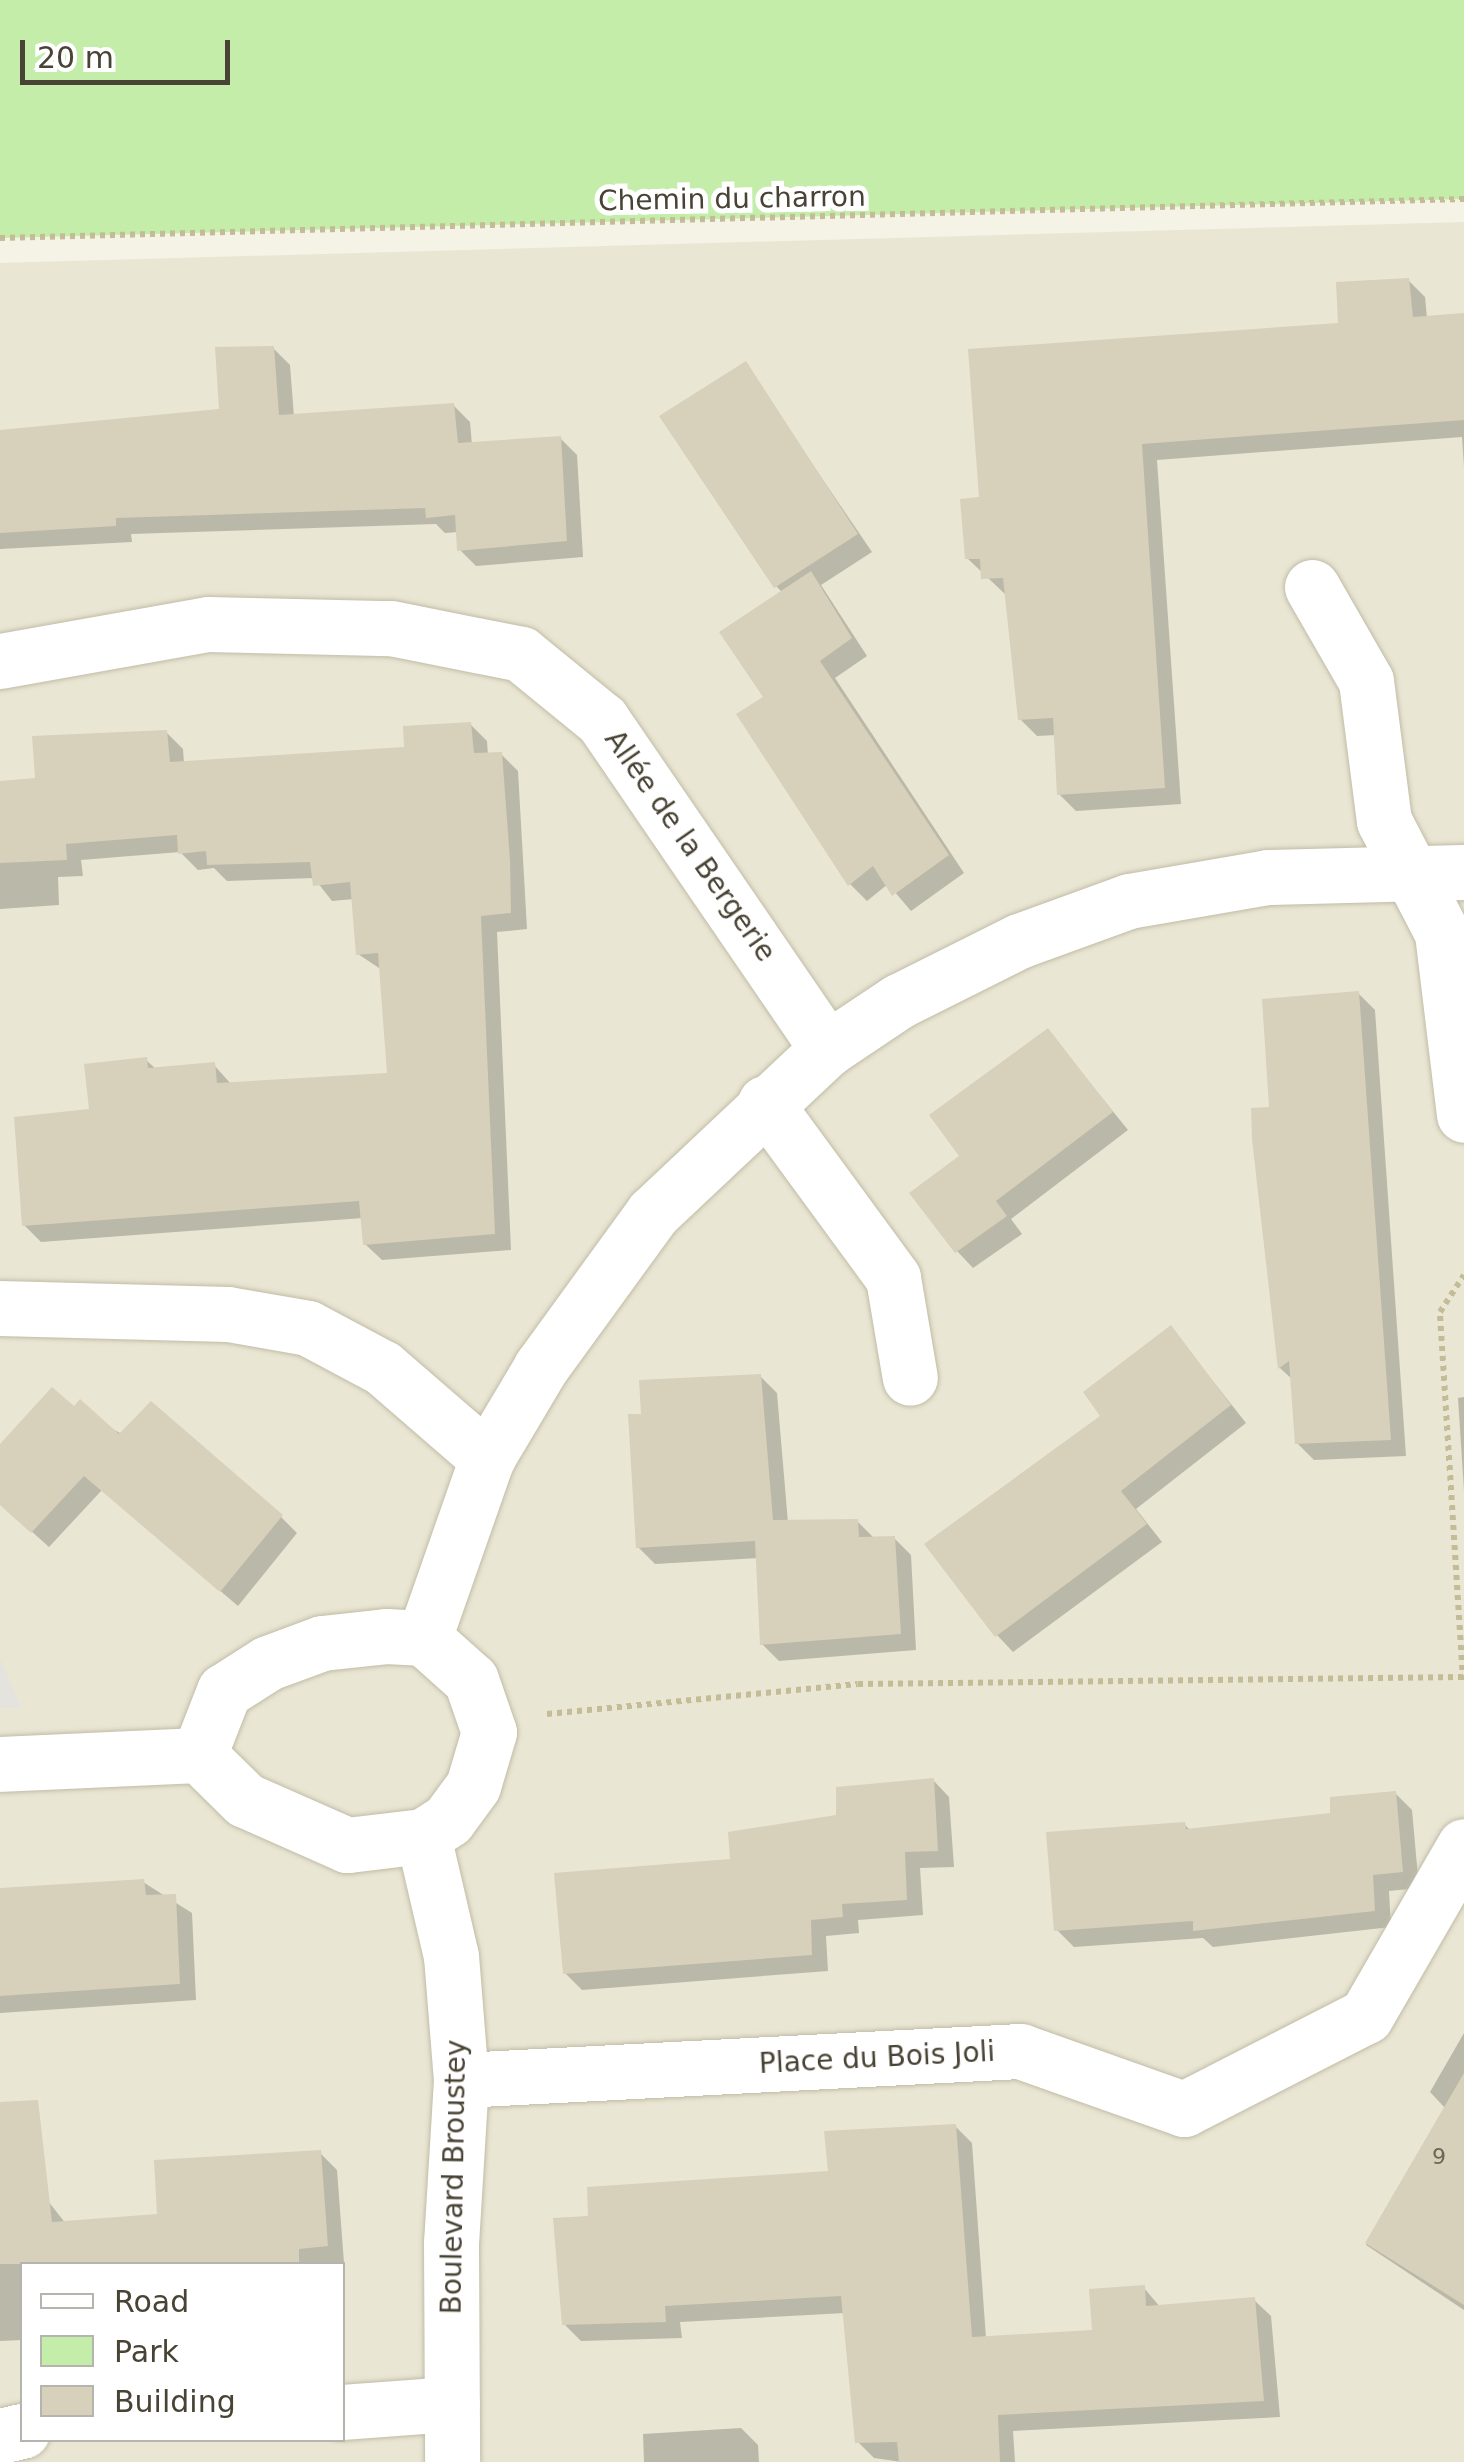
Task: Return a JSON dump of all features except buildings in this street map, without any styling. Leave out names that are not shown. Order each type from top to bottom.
[{"type":"street","points":[[1312,588],[1366,681],[1384,820],[1440,872],[1442,933],[1464,1115]]},
{"type":"street","name":"Allée de la Bergerie","points":[[0,661],[208,624],[391,628],[522,654],[602,720],[827,1049]]},
{"type":"street","points":[[424,1638],[488,1458],[541,1367],[652,1213],[827,1049],[899,1001],[1019,941],[1129,901],[1268,876],[1440,872]]},
{"type":"street","points":[[765,1103],[893,1278],[910,1378]]},
{"type":"street","points":[[0,1308],[228,1314],[308,1328],[382,1368],[488,1458]]},
{"type":"street","points":[[0,1764],[199,1755],[245,1800],[310,1833],[347,1845],[424,1836],[448,1820],[474,1786],[489,1732],[472,1680],[424,1638],[322,1643],[268,1663],[224,1690],[199,1755]]},
{"type":"street","name":"Boulevard Broustey","points":[[424,1836],[451,1956],[462,2080],[452,2242],[452,2462]]},
{"type":"street","name":"Place du Bois Joli","points":[[462,2080],[1020,2051],[1184,2109],[1366,2016],[1464,1846]]},
{"type":"street","points":[[345,2412],[452,2404]]},
{"type":"path","name":"Chemin du charron","points":[[0,238],[1464,199]]},
{"type":"path","points":[[489,1732],[526,1716],[858,1684],[1463,1679],[1440,1312],[1464,1275]]},
{"type":"shaded area","points":[[1464,222],[1464,2462],[0,2462],[0,263]]},
{"type":"shaded area","points":[[0,1659],[22,1708],[0,1708]]},
{"type":"green space","points":[[0,0],[1464,0],[1464,199],[0,238]]}]
